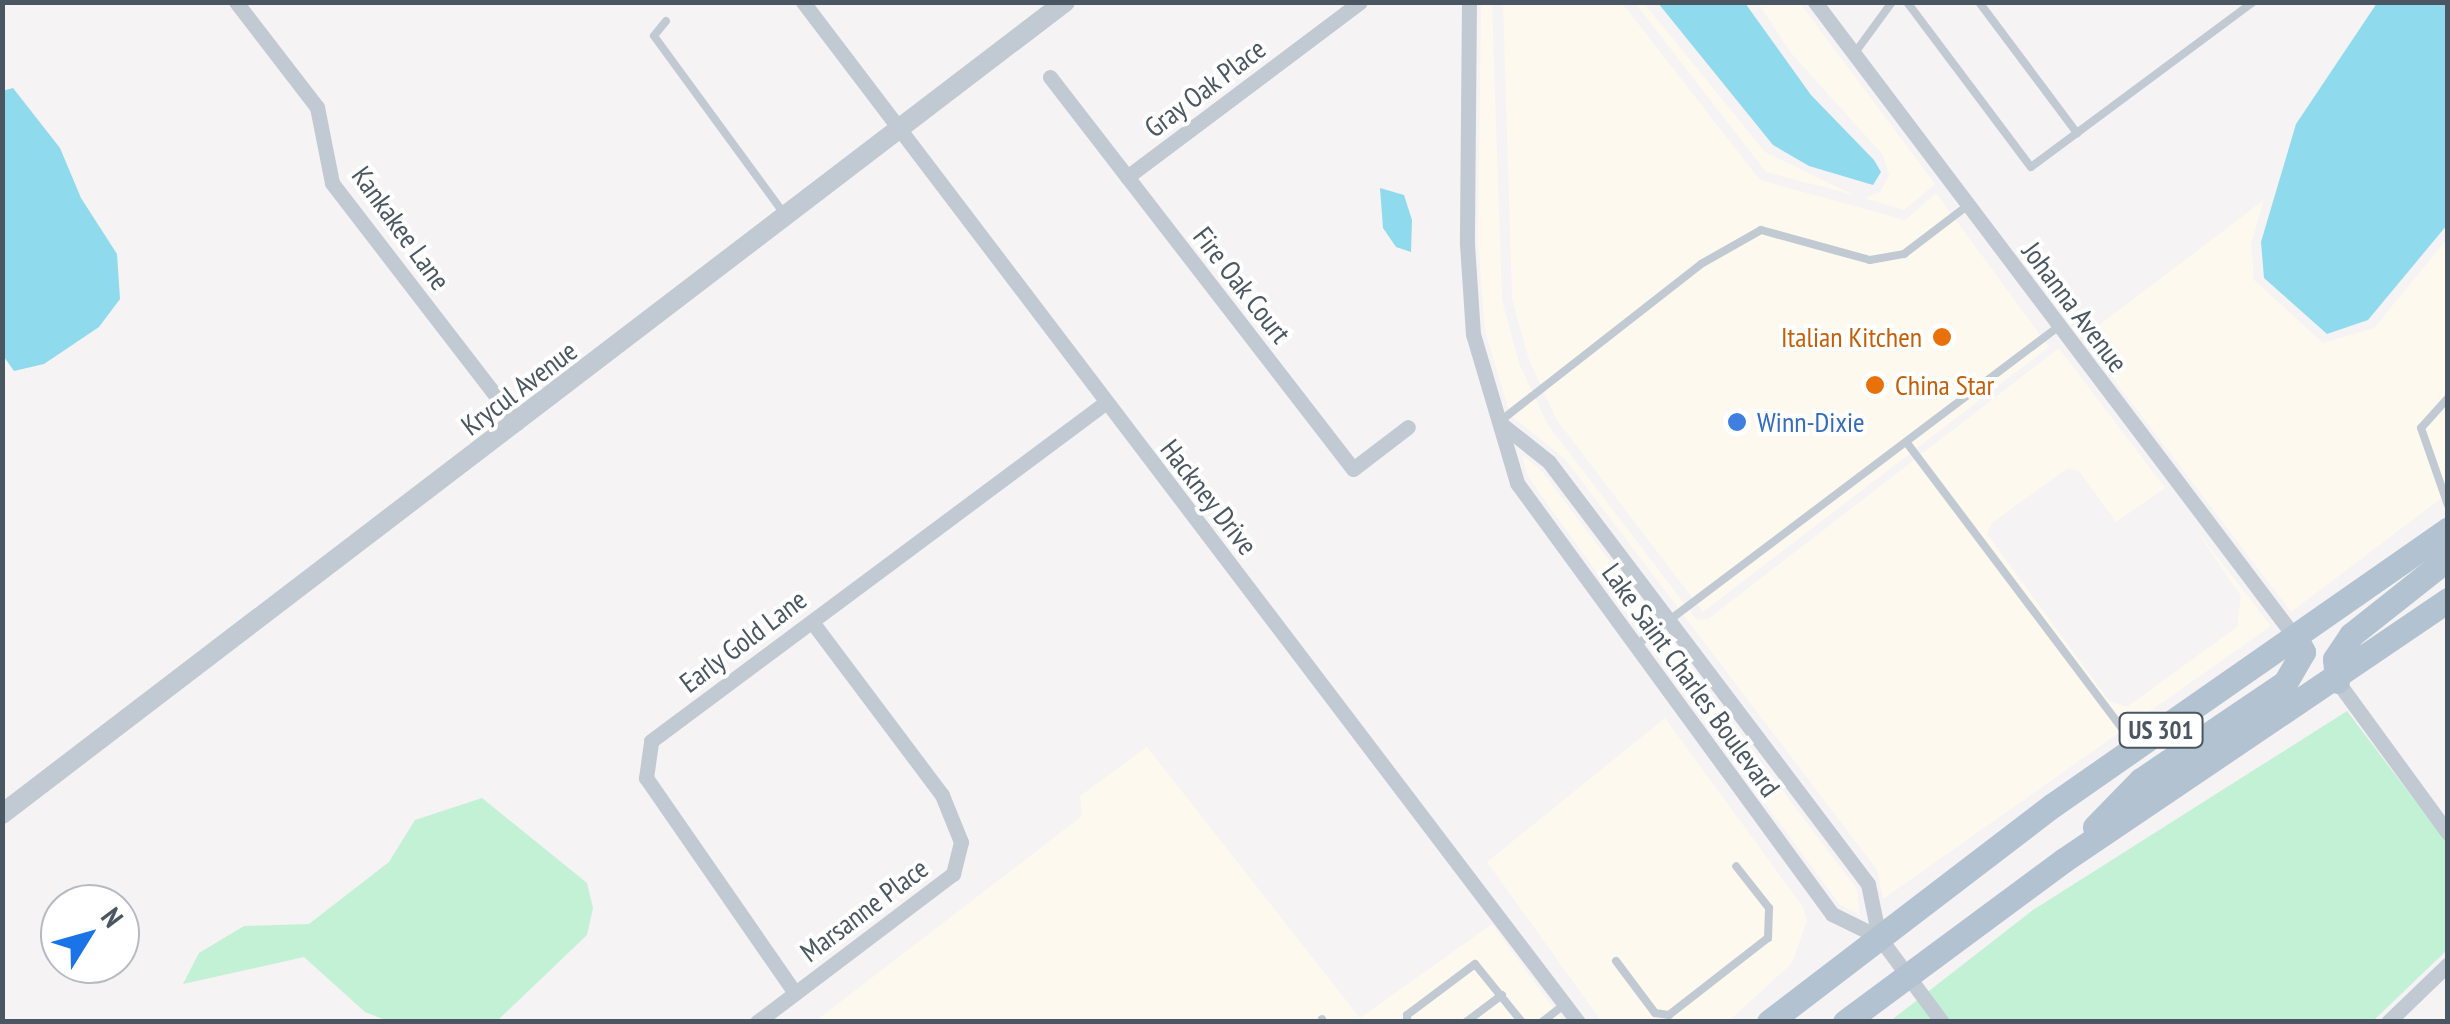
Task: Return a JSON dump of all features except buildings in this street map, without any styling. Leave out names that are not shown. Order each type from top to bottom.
[{"type":"main road","name":"US 301","points":[[1769,1022],[2136,746],[2297,640],[2448,529]]},
{"type":"main road","points":[[2337,681],[2335,660],[2351,635],[2448,558]]},
{"type":"main road","name":"US 301","points":[[1845,1022],[2064,860],[2337,681],[2448,600]]},
{"type":"main road","points":[[2064,860],[2140,780],[2284,682],[2303,652],[2297,640]]},
{"type":"street","name":"Kankakee Lane","points":[[236,2],[317,107],[332,183],[517,424]]},
{"type":"street","name":"Hackney Drive","points":[[803,2],[1105,403],[1449,845],[1578,1022]]},
{"type":"street","name":"Krycul Avenue","points":[[2,814],[902,133],[1065,2]]},
{"type":"street","name":"Gray Oak Place","points":[[1127,177],[1360,2]]},
{"type":"street","name":"Lake Saint Charles Boulevard","points":[[1469,2],[1466,244],[1473,334],[1517,483],[1832,914],[1879,937]]},
{"type":"street","name":"Johanna Avenue","points":[[1815,2],[2297,640]]},
{"type":"street","name":"Fire Oak Court","points":[[1050,77],[1353,469],[1408,427]]},
{"type":"street","name":"Early Gold Lane","points":[[795,993],[646,778],[651,741],[1105,403]]},
{"type":"street","name":"Lake Saint Charles Boulevard","points":[[1499,422],[1549,462],[1868,884],[1879,937],[1942,1022]]},
{"type":"street","name":"Marsanne Place","points":[[757,1022],[953,874],[961,842],[942,795],[812,622]]},
{"type":"street","points":[[2337,681],[2448,833]]},
{"type":"street","points":[[2388,1022],[2448,964]]},
{"type":"lane","points":[[1854,54],[1892,2]]},
{"type":"lane","points":[[1907,2],[2031,167],[2253,3]]},
{"type":"lane","points":[[1980,2],[2077,133]]},
{"type":"lane","points":[[666,20],[654,36],[788,219]]},
{"type":"lane","points":[[1499,422],[1702,264],[1761,230],[1870,260],[1904,254],[1968,206]]},
{"type":"lane","points":[[1635,646],[2058,327]]},
{"type":"lane","points":[[2448,398],[2421,428],[2448,504]]},
{"type":"lane","points":[[1907,443],[2136,746]]},
{"type":"lane","points":[[1616,961],[1655,1013],[1669,1015],[1768,938],[1769,908],[1736,866]]},
{"type":"lane","points":[[1407,1022],[1475,964],[1522,1022]]},
{"type":"lane","points":[[1466,1022],[1502,995]]},
{"type":"lane","points":[[1542,1022],[1565,1004]]},
{"type":"shaded area","points":[[1481,3],[1492,3],[1502,300],[1519,363],[1548,425],[1697,620],[1708,619],[2059,348],[2165,488],[2116,522],[2079,471],[2068,468],[1992,523],[1987,534],[2109,701],[2127,707],[2237,627],[2241,596],[2194,527],[2271,626],[1883,899],[1877,870],[1565,459],[1510,415],[1485,331],[1478,242]]},
{"type":"shaded area","points":[[1503,3],[1622,3],[1760,180],[1905,220],[1936,193],[2049,347],[1703,612],[1556,419],[1529,360],[1512,299]]},
{"type":"shaded area","points":[[1635,3],[1644,3],[1765,152],[1854,195],[1766,172]]},
{"type":"shaded area","points":[[1758,3],[1800,3],[1935,184],[1904,210],[1864,198],[1880,192],[1889,175],[1883,155],[1791,53]]},
{"type":"shaded area","points":[[2264,200],[2251,244],[2254,280],[2323,343],[2374,328],[2447,239],[2447,494],[2291,612],[2082,338]]},
{"type":"shaded area","points":[[1522,455],[1541,470],[1857,889],[1860,915],[1840,905],[1711,731],[1528,477]]},
{"type":"shaded area","points":[[1665,718],[1803,907],[1807,921],[1792,963],[1729,1021],[1601,1021],[1487,862]]},
{"type":"shaded area","points":[[1147,747],[1360,1018],[1492,924],[1563,1021],[814,1022],[1082,816],[1080,796]]},
{"type":"green space","points":[[2347,711],[2447,843],[2447,950],[2373,1021],[1889,1022],[2033,910]]},
{"type":"green space","points":[[482,798],[587,883],[593,908],[587,935],[497,1021],[388,1021],[365,1012],[304,957],[183,984],[199,953],[244,926],[309,924],[389,862],[415,820]]},
{"type":"water","points":[[1658,3],[1745,3],[1811,95],[1874,160],[1881,172],[1873,185],[1809,166],[1773,145]]},
{"type":"water","points":[[2377,3],[2447,3],[2447,225],[2368,320],[2327,334],[2264,278],[2261,242],[2296,124]]},
{"type":"water","points":[[13,88],[60,148],[81,198],[117,254],[120,299],[99,327],[44,364],[14,371],[2,354],[2,91]]},
{"type":"water","points":[[1380,188],[1404,195],[1412,220],[1411,252],[1396,247],[1383,228]]},
{"type":"place","name":"Italian Kitchen","points":[[1942,337]]},
{"type":"place","name":"China Star","points":[[1875,385]]},
{"type":"place","name":"Winn-Dixie","points":[[1737,422]]}]
